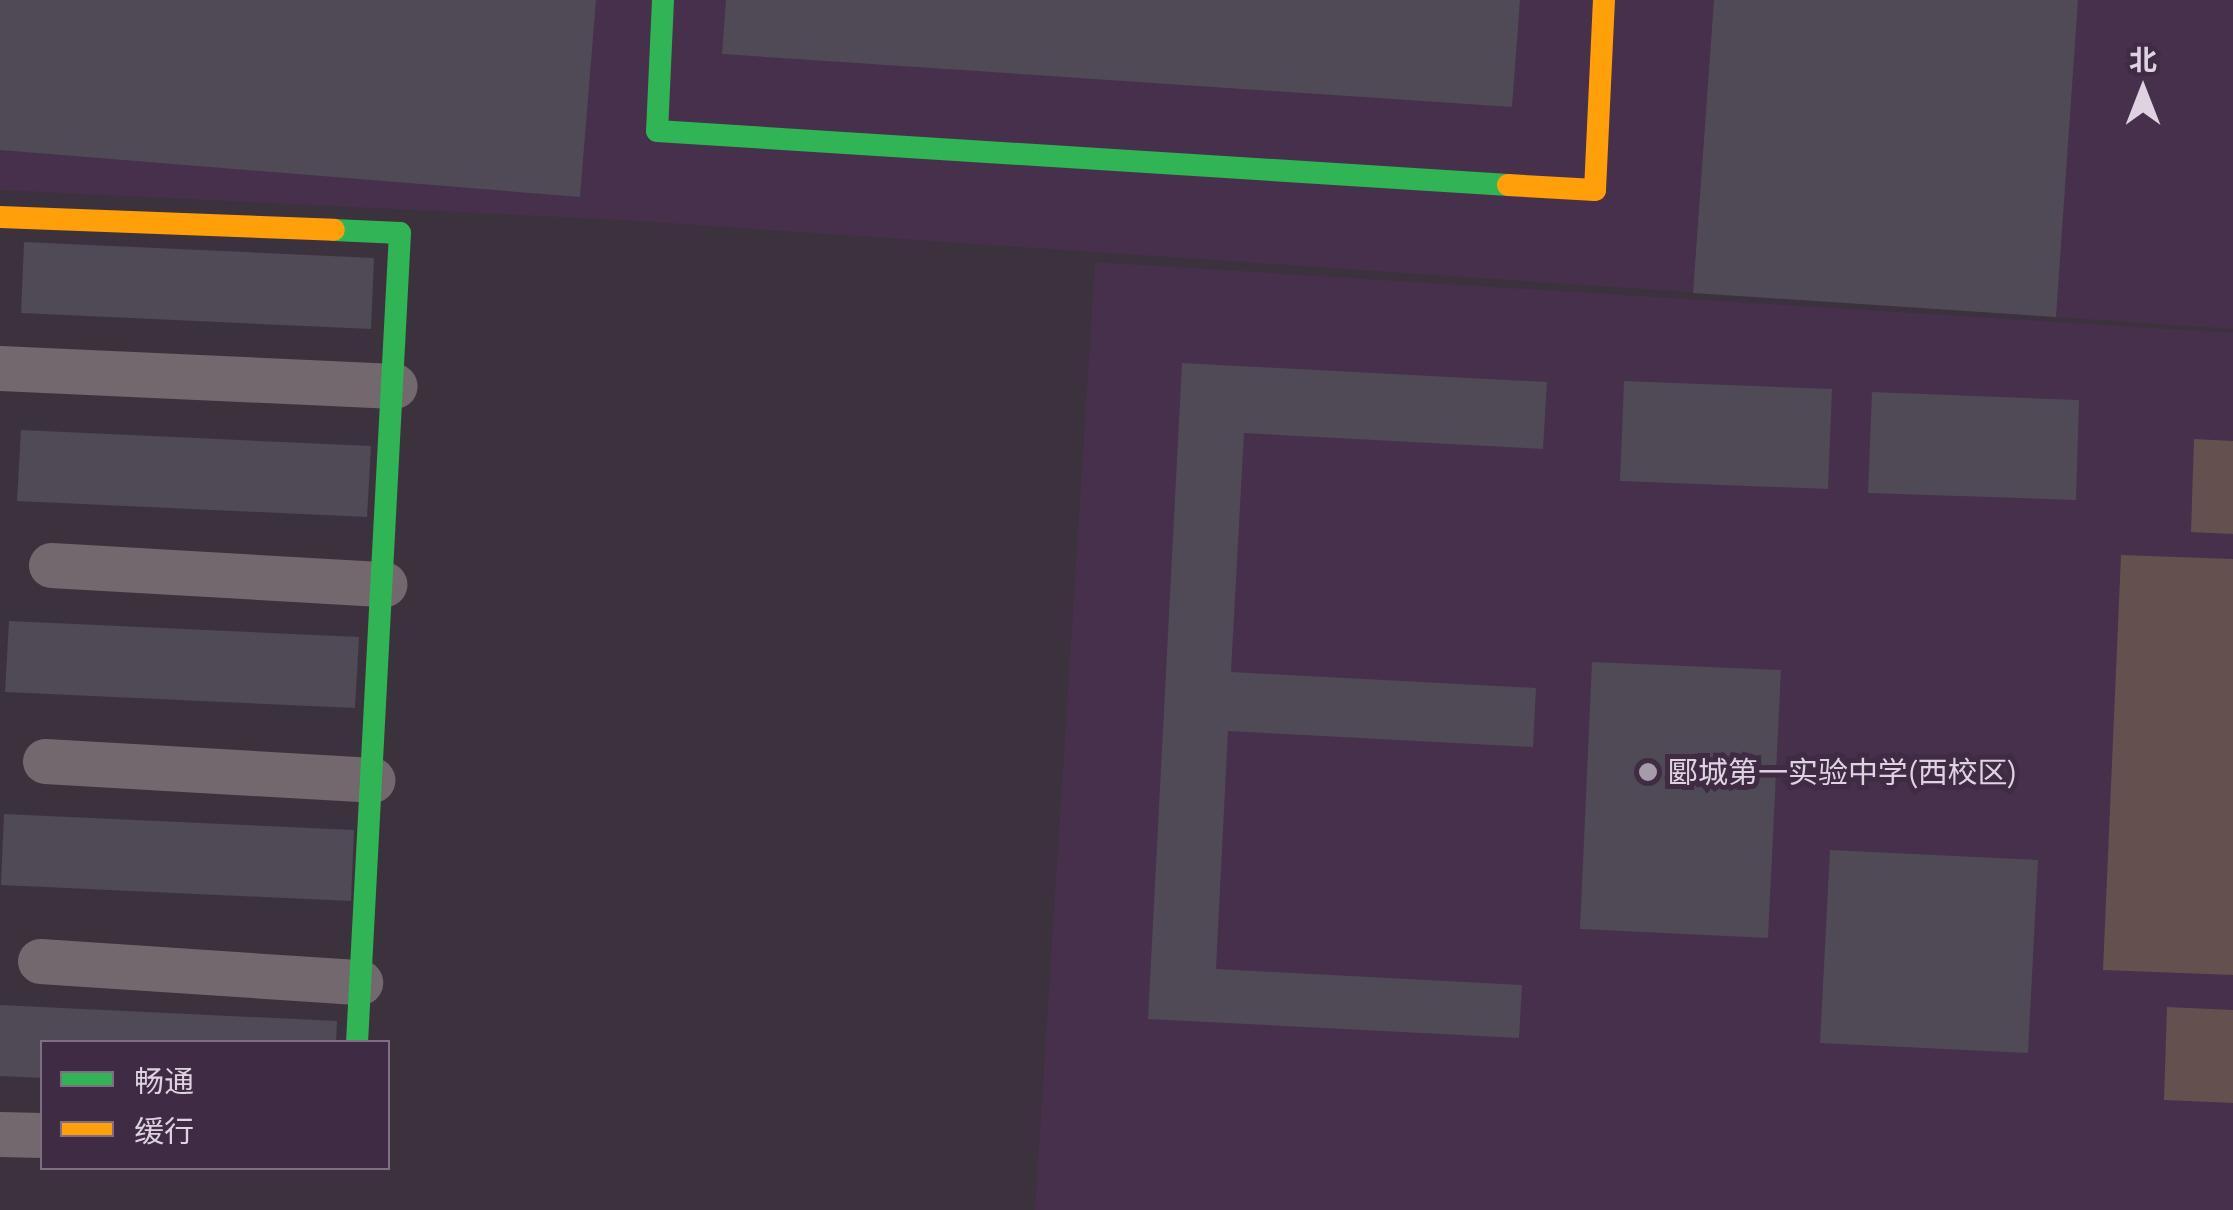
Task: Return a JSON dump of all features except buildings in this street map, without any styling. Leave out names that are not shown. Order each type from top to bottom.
[{"type":"street","points":[[664,0],[658,131],[1595,190],[1604,0]]},
{"type":"street","points":[[0,217],[400,232],[395,386],[357,1040]]},
{"type":"street","points":[[0,368],[395,386]]},
{"type":"street","points":[[51,565],[384,584]]},
{"type":"street","points":[[45,762],[372,780]]},
{"type":"street","points":[[40,962],[360,982]]},
{"type":"street","points":[[0,1134],[40,1135]]},
{"type":"shaded area","points":[[0,0],[2233,0],[2233,329],[622,220],[0,190]]},
{"type":"shaded area","name":"郾城第一实验中学(西校区)","points":[[1095,262],[2233,333],[2233,1210],[1035,1210]]},
{"type":"shaded area","points":[[2194,439],[2233,441],[2233,534],[2191,532]]},
{"type":"shaded area","points":[[2121,555],[2233,559],[2233,975],[2103,970]]},
{"type":"shaded area","points":[[2167,1007],[2233,1010],[2233,1103],[2164,1100]]},
{"type":"traffic: fast","points":[[663,0],[657,131],[1508,185]]},
{"type":"traffic: fast","points":[[334,230],[400,233],[357,1040]]},
{"type":"traffic: slow","points":[[1508,185],[1595,190],[1604,0]]},
{"type":"traffic: slow","points":[[0,217],[334,230]]},
{"type":"place","name":"郾城第一实验中学(西校区)","points":[[1648,772]]}]
